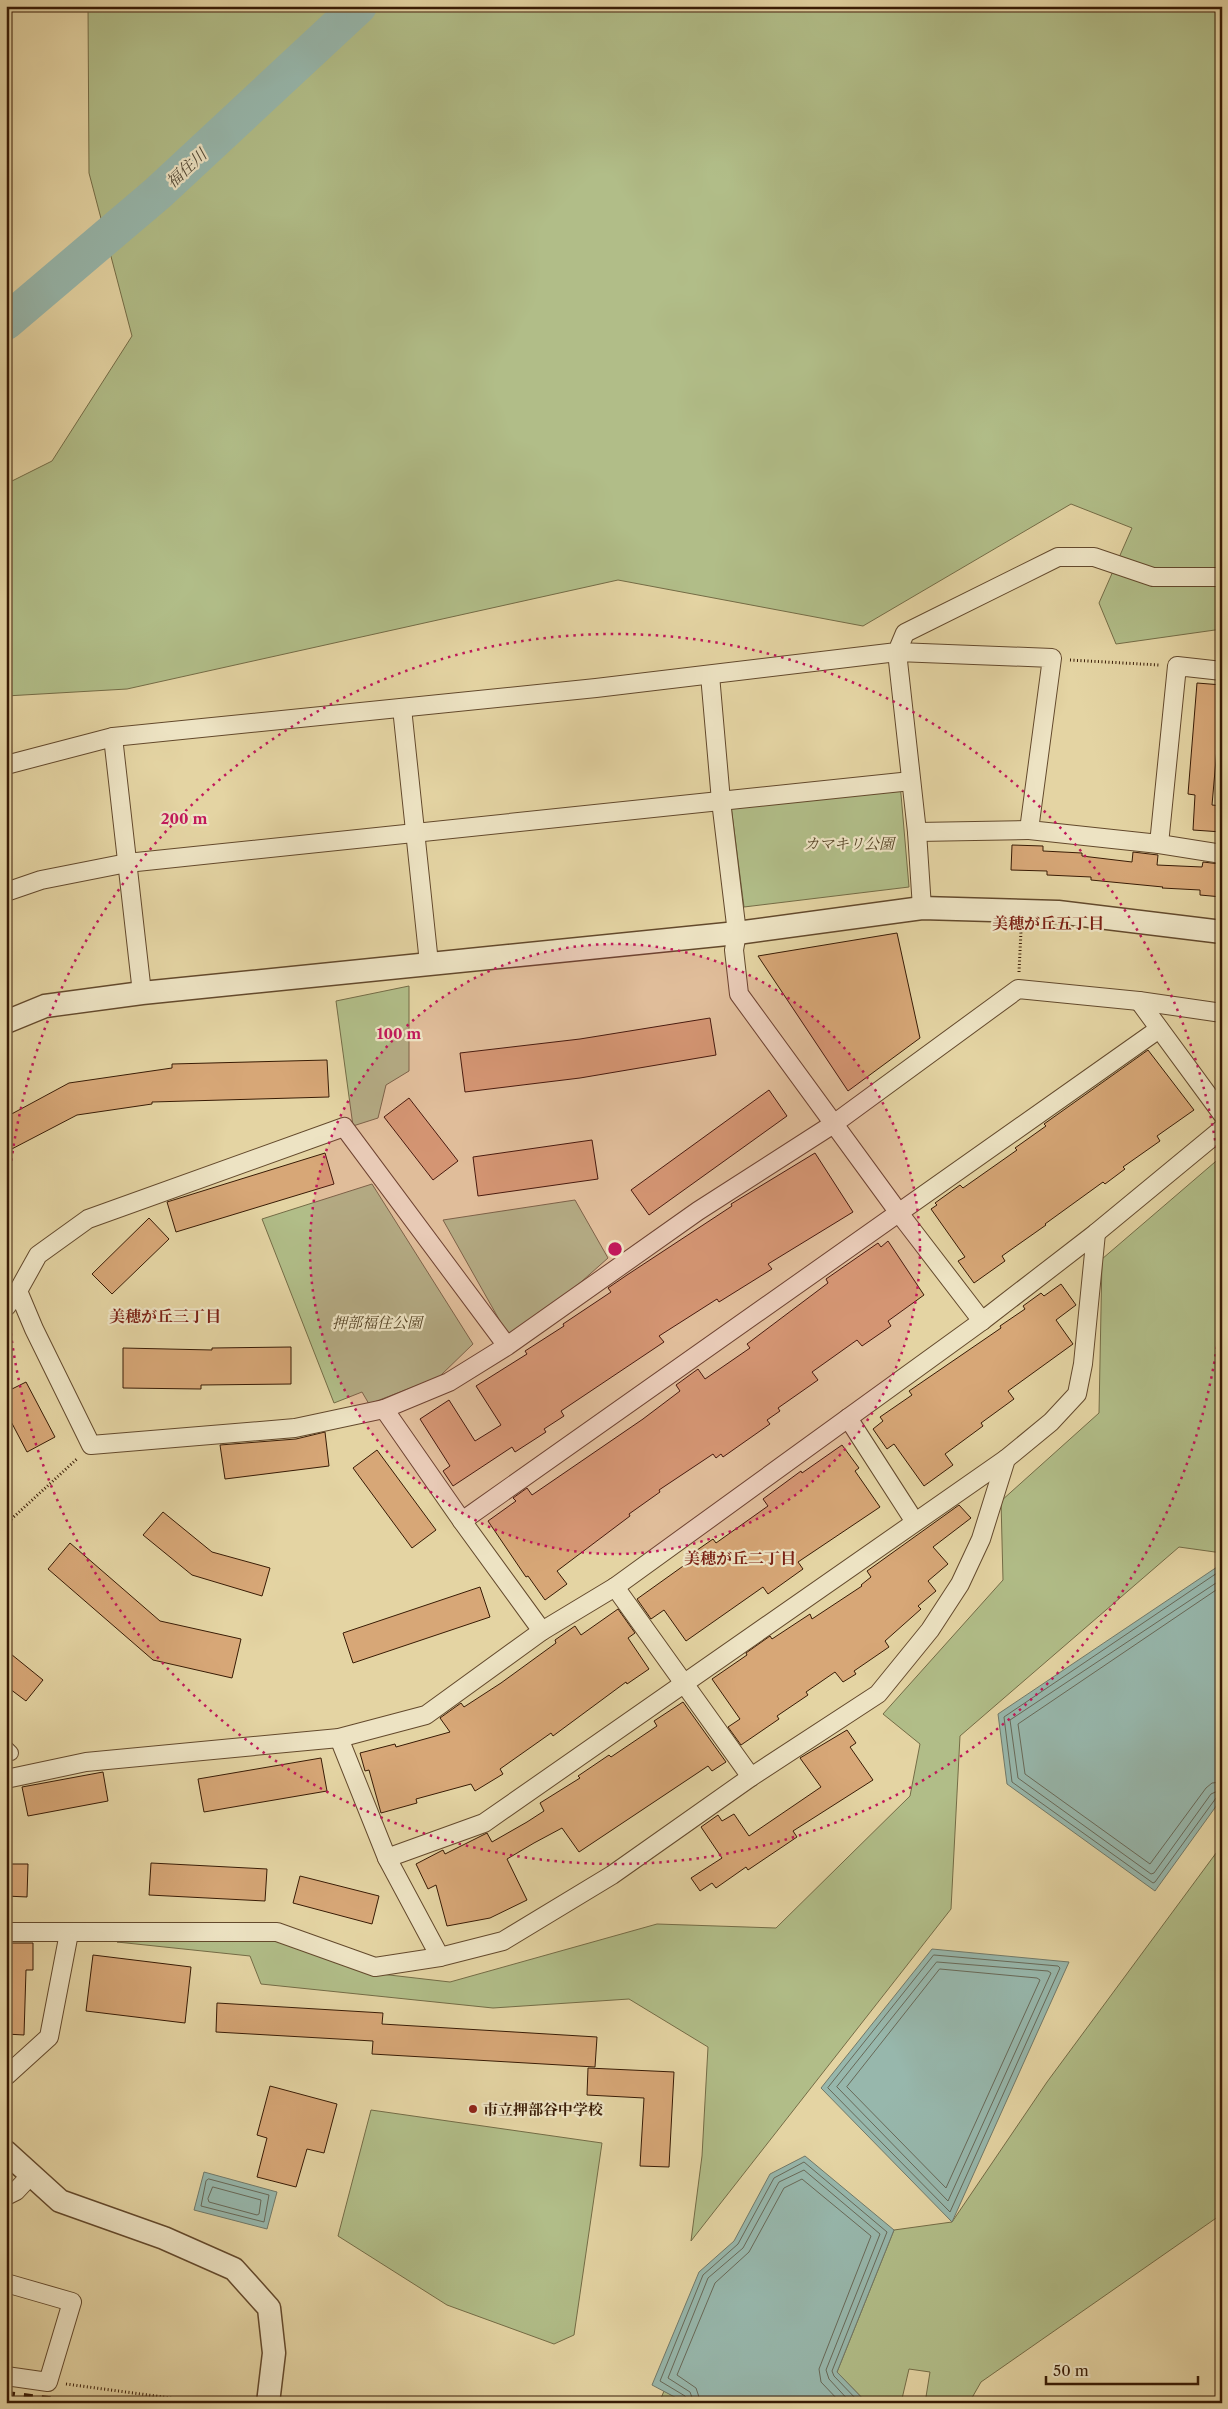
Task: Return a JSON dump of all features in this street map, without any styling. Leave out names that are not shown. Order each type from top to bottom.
[{"type":"street","points":[[922,908],[917,832],[897,652],[905,633],[1058,557],[1094,557],[1153,577],[1222,577]]},
{"type":"street","points":[[6,765],[113,737],[710,675],[897,652],[1052,658],[1029,830]]},
{"type":"street","points":[[1159,844],[1177,666],[1222,671]]},
{"type":"street","points":[[710,675],[721,801],[737,933],[734,950],[740,994],[899,1213],[982,1321]]},
{"type":"street","points":[[402,708],[429,963]]},
{"type":"street","points":[[113,737],[142,993]]},
{"type":"street","points":[[6,892],[41,880],[127,863],[414,835],[911,781]]},
{"type":"street","points":[[917,832],[1029,830],[1159,844],[1222,854]]},
{"type":"street","points":[[6,1022],[45,1006],[142,993],[737,933],[922,908],[1058,912],[1222,932]]},
{"type":"street","points":[[18,1291],[34,1329],[91,1446],[294,1428],[384,1409],[449,1382],[506,1346],[698,1211],[835,1123],[1018,989],[1139,1001],[1222,1013]]},
{"type":"street","points":[[1139,1001],[1222,1114]]},
{"type":"street","points":[[462,1522],[1159,1029]]},
{"type":"street","points":[[6,1307],[18,1291],[38,1255],[88,1219],[344,1127],[506,1346]]},
{"type":"street","points":[[6,1779],[86,1762],[339,1738],[426,1714],[542,1631],[614,1587],[982,1321],[1096,1234],[1222,1129]]},
{"type":"street","points":[[387,1858],[484,1823],[1006,1459],[1050,1422],[1077,1394],[1083,1364],[1096,1234]]},
{"type":"street","points":[[384,1409],[462,1522],[542,1631]]},
{"type":"street","points":[[848,1418],[915,1522]]},
{"type":"street","points":[[6,1932],[277,1932],[375,1967],[440,1957],[503,1941],[612,1875],[751,1777],[878,1694],[930,1630],[960,1584],[981,1539],[1006,1459]]},
{"type":"street","points":[[614,1587],[751,1777]]},
{"type":"street","points":[[339,1738],[387,1858],[440,1957]]},
{"type":"street","points":[[6,2076],[49,2037],[69,1933]]},
{"type":"street","points":[[6,2152],[60,2201],[164,2238],[234,2269],[269,2308],[274,2353],[268,2403]]},
{"type":"street","points":[[6,2196],[16,2192],[31,2175]]},
{"type":"street","points":[[6,2283],[72,2302],[48,2382],[6,2376]]},
{"type":"path","points":[[1052,658],[1177,666]]},
{"type":"path","points":[[1018,989],[1022,925]]},
{"type":"path","points":[[6,1524],[91,1446]]},
{"type":"path","points":[[48,2382],[208,2403]]},
{"type":"green space","points":[[88,6],[1222,6],[1222,629],[1116,644],[1099,603],[1132,528],[1071,504],[863,626],[618,580],[127,689],[6,696],[6,484],[52,461],[132,336],[89,173]]},
{"type":"green space","name":"カマキリ公園","points":[[900,783],[909,887],[744,907],[731,806]]},
{"type":"green space","points":[[409,986],[409,1071],[386,1085],[378,1118],[353,1126],[336,1001]]},
{"type":"green space","points":[[1222,1156],[1222,1553],[1179,1547],[960,1736],[951,1909],[691,2241],[702,2156],[708,2047],[629,1999],[493,2008],[261,1984],[250,1956],[117,1942],[269,1939],[372,1973],[450,1982],[657,1924],[776,1928],[910,1796],[920,1744],[883,1714],[1003,1580],[1001,1501],[1099,1413],[1102,1259]]},
{"type":"green space","name":"押部福住公園","points":[[372,1184],[473,1344],[439,1377],[369,1404],[362,1392],[334,1403],[262,1219]]},
{"type":"green space","points":[[575,1200],[608,1258],[563,1298],[509,1337],[443,1220]]},
{"type":"green space","points":[[1222,1845],[1222,2214],[981,2382],[969,2403],[925,2403],[930,2372],[909,2369],[901,2403],[867,2403],[837,2372],[894,2230],[952,2222],[1047,2082]]},
{"type":"green space","points":[[371,2110],[602,2143],[574,2335],[554,2344],[447,2305],[338,2236]]},
{"type":"green space","points":[[664,2391],[686,2403],[659,2403]]},
{"type":"water","points":[[1217,1567],[1222,1568],[1222,1798],[1155,1891],[1007,1784],[998,1714]]},
{"type":"water","points":[[932,1949],[1069,1962],[952,2222],[821,2088]]},
{"type":"water","points":[[805,2156],[894,2230],[837,2372],[867,2403],[686,2403],[652,2385],[699,2272],[734,2241],[770,2174]]},
{"type":"water","points":[[204,2172],[277,2192],[267,2229],[194,2210]]},
{"type":"building","points":[[1197,683],[1222,685],[1222,749],[1217,748],[1212,805],[1222,806],[1222,832],[1193,830],[1195,795],[1188,794]]},
{"type":"building","points":[[1012,845],[1043,846],[1043,851],[1082,853],[1082,856],[1132,862],[1133,852],[1158,855],[1157,865],[1202,867],[1203,862],[1220,864],[1218,875],[1222,875],[1222,897],[1200,895],[1200,890],[1091,880],[1091,877],[1047,875],[1047,871],[1011,870]]},
{"type":"building","points":[[897,933],[920,1038],[848,1091],[758,956]]},
{"type":"building","points":[[710,1018],[716,1055],[580,1078],[465,1092],[460,1053],[580,1039]]},
{"type":"building","points":[[1148,1050],[1194,1110],[1157,1136],[1160,1141],[1123,1167],[1125,1169],[1105,1184],[1103,1182],[1002,1256],[1005,1261],[974,1283],[958,1261],[965,1257],[931,1209],[937,1205],[935,1203],[960,1185],[963,1188],[1017,1150],[1015,1148],[1046,1126],[1044,1124]]},
{"type":"building","points":[[327,1060],[329,1097],[152,1102],[152,1104],[77,1115],[6,1152],[6,1117],[69,1083],[172,1068],[172,1064]]},
{"type":"building","points":[[769,1090],[787,1116],[649,1215],[631,1190]]},
{"type":"building","points":[[409,1098],[458,1161],[433,1180],[384,1117]]},
{"type":"building","points":[[592,1140],[598,1179],[478,1196],[473,1157]]},
{"type":"building","points":[[325,1153],[334,1184],[176,1232],[167,1202]]},
{"type":"building","points":[[815,1153],[853,1212],[768,1264],[772,1269],[719,1302],[717,1299],[659,1336],[664,1342],[561,1411],[564,1416],[544,1429],[546,1432],[515,1452],[512,1447],[453,1486],[443,1471],[450,1466],[420,1419],[449,1400],[475,1441],[501,1425],[476,1386],[527,1354],[525,1351],[611,1292],[608,1288],[732,1206],[731,1204]]},
{"type":"building","points":[[149,1218],[169,1239],[112,1294],[92,1274]]},
{"type":"building","points":[[888,1241],[924,1295],[888,1321],[891,1326],[862,1346],[857,1340],[812,1372],[818,1380],[778,1408],[780,1411],[767,1420],[770,1424],[723,1457],[721,1454],[716,1458],[713,1454],[659,1490],[660,1492],[629,1514],[630,1516],[557,1571],[567,1584],[545,1600],[528,1576],[526,1577],[488,1521],[516,1501],[513,1498],[527,1488],[532,1495],[643,1419],[680,1391],[676,1385],[698,1369],[705,1379],[750,1348],[747,1344],[828,1283],[826,1279],[878,1243],[881,1247]]},
{"type":"building","points":[[1061,1284],[1076,1305],[1056,1320],[1073,1344],[1008,1391],[1014,1399],[981,1423],[983,1426],[945,1454],[953,1465],[924,1486],[894,1444],[887,1449],[873,1429],[883,1421],[880,1417],[912,1395],[909,1391],[1001,1328],[1000,1326],[1025,1309],[1023,1306],[1041,1293],[1044,1296]]},
{"type":"building","points":[[291,1347],[291,1384],[201,1385],[201,1389],[123,1388],[123,1348],[212,1350],[212,1348]]},
{"type":"building","points":[[26,1382],[55,1437],[27,1452],[6,1412],[6,1392]]},
{"type":"building","points":[[325,1432],[329,1466],[225,1479],[220,1445],[296,1439]]},
{"type":"building","points":[[842,1445],[859,1468],[855,1471],[880,1507],[798,1562],[803,1569],[768,1594],[763,1587],[686,1641],[664,1610],[651,1619],[637,1599],[693,1559],[690,1555],[713,1539],[716,1543],[768,1506],[763,1499],[801,1471],[802,1473]]},
{"type":"building","points":[[377,1450],[436,1530],[412,1548],[353,1468]]},
{"type":"building","points":[[959,1505],[971,1518],[933,1547],[948,1564],[928,1581],[936,1591],[918,1606],[921,1609],[885,1641],[889,1647],[854,1671],[856,1674],[843,1682],[835,1672],[806,1692],[808,1695],[777,1716],[779,1719],[741,1745],[728,1727],[740,1719],[712,1679],[747,1655],[746,1653],[770,1636],[772,1639],[810,1614],[812,1619],[862,1586],[871,1577],[867,1571]]},
{"type":"building","points":[[163,1512],[212,1552],[270,1568],[262,1596],[192,1575],[143,1535]]},
{"type":"building","points":[[70,1543],[160,1621],[241,1639],[232,1678],[153,1660],[48,1569]]},
{"type":"building","points":[[480,1587],[490,1617],[353,1663],[343,1633]]},
{"type":"building","points":[[618,1609],[635,1633],[628,1638],[649,1669],[627,1684],[626,1682],[553,1736],[551,1733],[500,1769],[503,1774],[475,1791],[471,1784],[416,1799],[417,1803],[381,1813],[369,1770],[365,1771],[360,1753],[395,1744],[396,1747],[450,1732],[440,1718],[461,1703],[464,1707],[501,1683],[556,1643],[555,1640],[575,1626],[581,1635]]},
{"type":"building","points":[[6,1650],[43,1680],[26,1701],[6,1686]]},
{"type":"building","points":[[683,1702],[726,1762],[712,1771],[708,1766],[579,1852],[562,1828],[534,1843],[507,1859],[527,1900],[490,1918],[447,1926],[436,1885],[428,1889],[416,1864],[443,1850],[445,1854],[487,1833],[492,1842],[527,1822],[544,1811],[540,1803],[580,1778],[578,1776],[609,1755],[611,1757],[657,1726],[654,1721]]},
{"type":"building","points":[[847,1730],[856,1743],[850,1747],[873,1780],[793,1831],[797,1837],[748,1870],[746,1867],[716,1888],[712,1883],[700,1891],[691,1878],[722,1858],[701,1827],[718,1815],[722,1821],[734,1814],[749,1836],[821,1787],[800,1758]]},
{"type":"building","points":[[321,1758],[327,1791],[204,1812],[198,1779]]},
{"type":"building","points":[[103,1772],[108,1801],[28,1816],[22,1787]]},
{"type":"building","points":[[151,1863],[267,1869],[265,1901],[149,1895]]},
{"type":"building","points":[[6,1864],[28,1864],[27,1897],[6,1896]]},
{"type":"building","points":[[300,1876],[379,1896],[372,1924],[293,1903]]},
{"type":"building","points":[[6,1943],[33,1943],[33,1970],[26,1970],[24,2035],[6,2034]]},
{"type":"building","points":[[93,1955],[191,1967],[185,2023],[86,2011]]},
{"type":"building","points":[[217,2003],[383,2013],[382,2024],[597,2037],[595,2067],[372,2054],[373,2041],[216,2032]]},
{"type":"building","points":[[588,2068],[674,2072],[669,2167],[640,2166],[644,2098],[587,2095]]},
{"type":"building","points":[[270,2086],[337,2104],[324,2153],[307,2149],[296,2187],[257,2177],[267,2138],[257,2135]]},
{"type":"waterway","name":"福住川","points":[[6,322],[158,193],[359,6]]},
{"type":"railway","points":[[6,2393],[91,2403]]},
{"type":"place","name":"市立押部谷中学校","points":[[473,2109]]},
{"type":"district","name":"美穂が丘五丁目","points":[[1048,923]]},
{"type":"district","name":"美穂が丘三丁目","points":[[165,1316]]},
{"type":"district","name":"美穂が丘二丁目","points":[[740,1558]]}]
